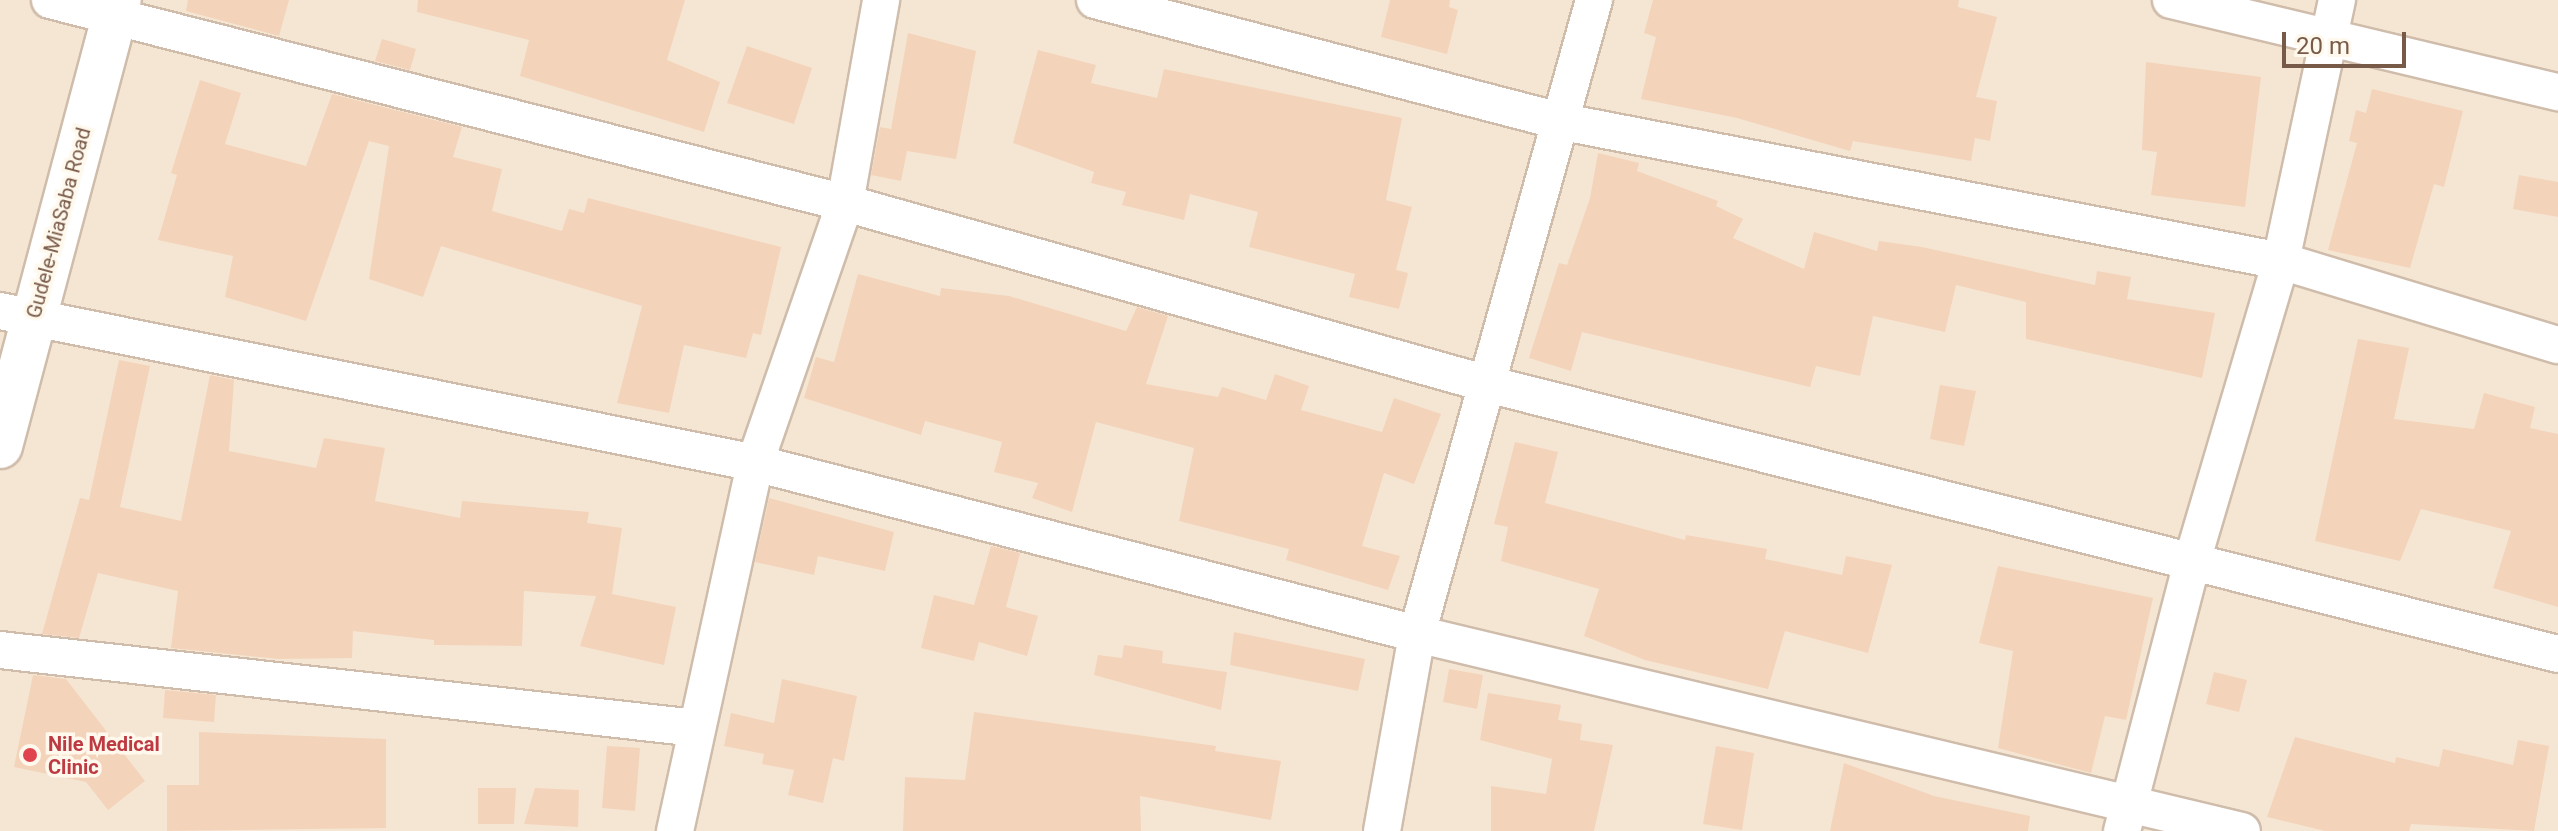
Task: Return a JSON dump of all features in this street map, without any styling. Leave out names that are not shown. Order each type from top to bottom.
[{"type":"main road","name":"Gudele-MiaSaba Road","points":[[0,446],[17,315],[117,7]]},
{"type":"street","points":[[50,0],[117,7],[845,203],[1491,385],[2193,558],[2558,654]]},
{"type":"street","points":[[678,830],[755,463],[845,203],[881,0]]},
{"type":"street","points":[[1095,0],[1558,121],[2281,261],[2558,345]]},
{"type":"street","points":[[1382,831],[1417,634],[1491,385],[1558,121],[1594,0]]},
{"type":"street","points":[[2171,0],[2330,35],[2558,92]]},
{"type":"street","points":[[2126,816],[2193,558],[2281,261],[2337,0]]},
{"type":"street","points":[[17,315],[755,463],[2126,816],[2242,831]]},
{"type":"street","points":[[0,650],[697,728]]},
{"type":"shaded area","points":[[0,0],[2558,0],[2558,831],[0,831]]},
{"type":"building","points":[[188,0],[289,0],[279,36],[186,11]]},
{"type":"building","points":[[418,0],[685,0],[667,60],[720,82],[704,132],[520,76],[529,40],[417,12]]},
{"type":"building","points":[[1390,0],[1450,0],[1449,7],[1458,10],[1447,54],[1381,37]]},
{"type":"building","points":[[1653,0],[1959,0],[1958,7],[1997,17],[1976,97],[1997,101],[1990,141],[1975,138],[1971,161],[1853,141],[1850,151],[1737,118],[1641,99],[1656,37],[1644,33]]},
{"type":"building","points":[[908,33],[976,51],[956,159],[907,151],[901,181],[871,175],[880,127],[891,129]]},
{"type":"building","points":[[382,39],[416,49],[410,70],[375,61]]},
{"type":"building","points":[[747,46],[812,68],[794,124],[727,103]]},
{"type":"building","points":[[1038,50],[1096,65],[1091,83],[1157,98],[1164,69],[1402,118],[1386,200],[1412,207],[1396,270],[1408,273],[1399,309],[1349,297],[1355,274],[1249,247],[1258,212],[1190,194],[1184,220],[1122,205],[1126,192],[1091,183],[1094,172],[1013,143]]},
{"type":"building","points":[[2146,62],[2261,77],[2245,207],[2151,195],[2157,152],[2142,150]]},
{"type":"building","points":[[200,80],[241,93],[225,144],[306,166],[332,94],[462,127],[453,157],[502,169],[492,211],[562,231],[569,209],[584,213],[588,198],[781,247],[761,335],[753,333],[746,358],[684,345],[669,413],[617,403],[642,306],[441,246],[423,297],[369,279],[389,146],[369,141],[306,321],[225,297],[233,256],[158,240],[177,175],[171,173]]},
{"type":"building","points":[[2372,89],[2463,111],[2444,187],[2434,184],[2410,268],[2328,250],[2357,143],[2349,141],[2356,110],[2366,113]]},
{"type":"building","points":[[1598,153],[1639,163],[1637,171],[1718,201],[1716,206],[1743,219],[1733,238],[1804,269],[1814,232],[1877,251],[1879,241],[1922,247],[2095,285],[2097,271],[2131,277],[2127,299],[2215,313],[2202,378],[2026,339],[2026,302],[1956,285],[1945,332],[1873,316],[1860,376],[1816,366],[1810,387],[1582,332],[1571,371],[1529,358],[1559,263],[1567,265],[1590,198]]},
{"type":"building","points":[[2519,175],[2558,182],[2558,217],[2513,209]]},
{"type":"building","points":[[858,274],[940,296],[941,288],[1009,296],[1126,331],[1137,307],[1168,316],[1146,384],[1218,397],[1222,387],[1266,400],[1275,374],[1309,386],[1301,410],[1382,432],[1394,398],[1441,414],[1414,484],[1384,473],[1362,546],[1400,556],[1388,590],[1286,560],[1289,549],[1179,521],[1194,448],[1096,422],[1072,512],[1032,498],[1038,483],[994,472],[1002,442],[925,421],[921,435],[804,398],[816,357],[834,362]]},
{"type":"building","points":[[2358,339],[2409,348],[2394,419],[2474,429],[2484,393],[2535,407],[2530,428],[2558,434],[2558,607],[2493,588],[2511,531],[2421,509],[2400,561],[2315,541]]},
{"type":"building","points":[[119,360],[150,366],[120,507],[181,521],[210,375],[234,380],[229,451],[316,468],[324,438],[385,448],[375,501],[460,518],[462,501],[589,512],[587,523],[622,528],[612,594],[676,607],[664,665],[580,646],[596,596],[524,591],[522,646],[434,645],[434,640],[353,631],[352,658],[278,659],[171,648],[178,591],[98,573],[79,638],[42,634],[80,498],[89,500]]},
{"type":"building","points":[[1940,385],[1976,391],[1964,446],[1930,439]]},
{"type":"building","points":[[1515,442],[1558,452],[1545,503],[1685,540],[1686,535],[1767,549],[1765,559],[1842,575],[1846,556],[1892,565],[1868,653],[1785,631],[1768,689],[1645,660],[1584,636],[1599,589],[1501,561],[1508,527],[1494,524]]},
{"type":"building","points":[[769,498],[894,532],[885,571],[818,556],[814,575],[755,562]]},
{"type":"building","points":[[991,546],[1020,553],[1006,607],[1038,616],[1027,656],[979,642],[974,661],[921,648],[934,595],[974,605]]},
{"type":"building","points":[[1998,566],[2153,598],[2126,720],[2105,716],[2091,773],[1998,748],[2013,651],[1979,643]]},
{"type":"building","points":[[1234,632],[1365,659],[1358,691],[1230,665]]},
{"type":"building","points":[[1124,645],[1163,651],[1162,663],[1227,672],[1221,710],[1094,675],[1098,655],[1122,658]]},
{"type":"building","points":[[1449,669],[1483,675],[1477,709],[1443,702]]},
{"type":"building","points":[[2214,672],[2247,680],[2239,712],[2206,704]]},
{"type":"building","points":[[33,675],[66,679],[145,781],[108,810],[86,782],[14,767]]},
{"type":"building","points":[[782,679],[857,696],[844,761],[833,758],[823,803],[788,795],[794,770],[762,764],[764,754],[724,746],[731,713],[774,723]]},
{"type":"building","points":[[165,690],[216,695],[214,722],[163,718]]},
{"type":"building","points":[[1488,693],[1561,705],[1558,720],[1582,724],[1580,740],[1613,745],[1594,831],[1491,831],[1491,786],[1546,794],[1552,759],[1480,740]]},
{"type":"building","points":[[974,712],[1216,746],[1215,751],[1281,761],[1271,820],[1140,796],[1141,831],[903,831],[905,777],[965,780]]},
{"type":"building","points":[[199,732],[386,739],[386,828],[167,831],[167,785],[199,785]]},
{"type":"building","points":[[2295,737],[2395,763],[2396,757],[2439,767],[2443,749],[2513,765],[2518,740],[2549,746],[2534,831],[2411,824],[2409,831],[2325,831],[2267,817]]},
{"type":"building","points":[[607,746],[640,748],[635,811],[602,808]]},
{"type":"building","points":[[1716,746],[1754,753],[1742,830],[1703,824]]},
{"type":"building","points":[[1844,763],[1934,796],[2030,816],[2028,831],[1830,831]]},
{"type":"building","points":[[478,788],[516,788],[514,824],[478,824]]},
{"type":"building","points":[[535,788],[579,790],[578,827],[524,824]]},
{"type":"place","name":"Nile Medical Clinic","points":[[30,755]]}]
